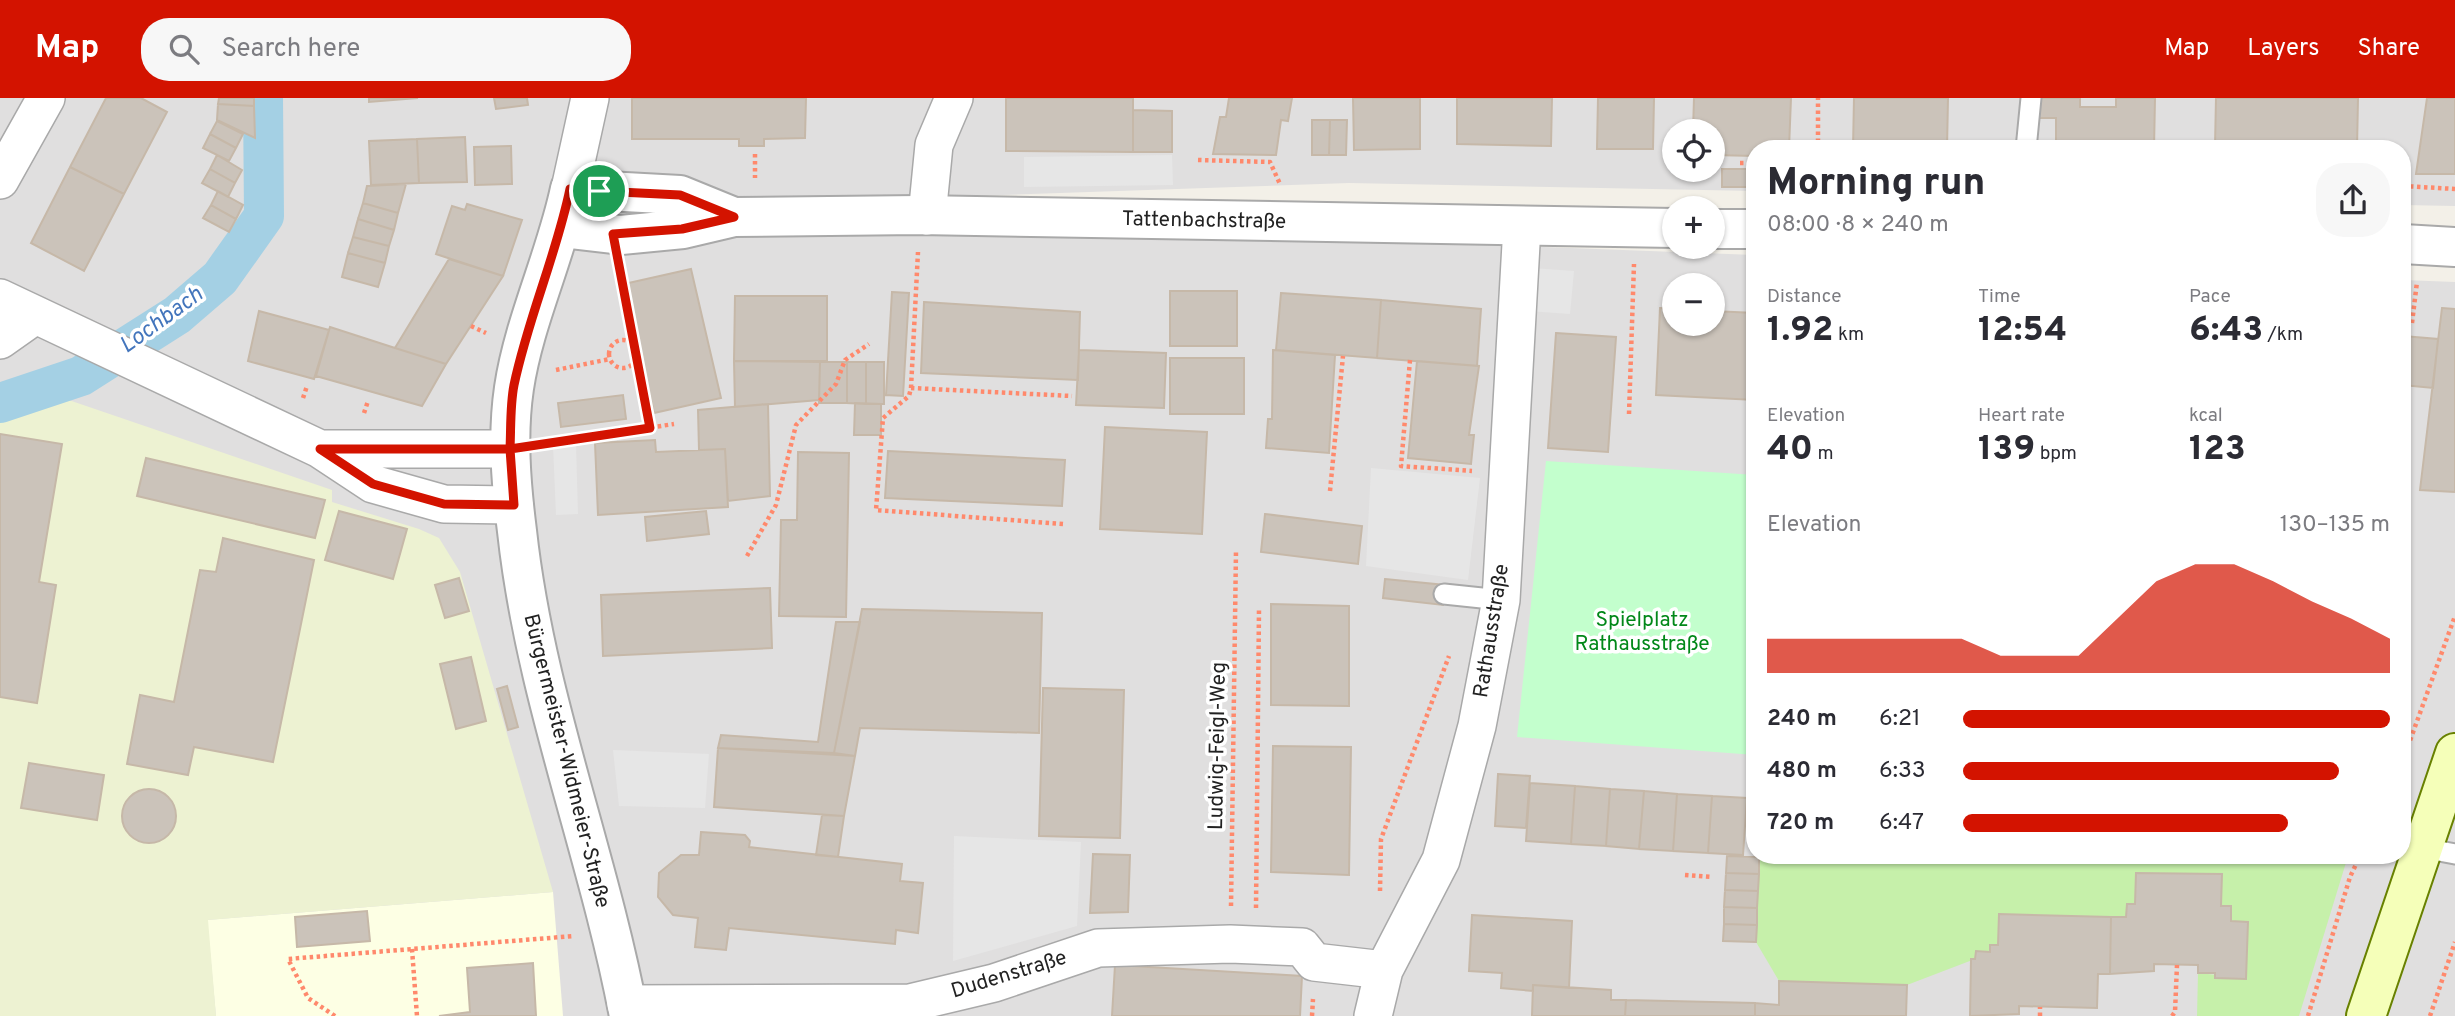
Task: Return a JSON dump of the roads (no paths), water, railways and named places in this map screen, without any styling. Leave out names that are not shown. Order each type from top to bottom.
[{"type":"main road","points":[[2366,1016],[2439,851],[2455,753]]},
{"type":"street","points":[[0,180],[46,98]]},
{"type":"street","points":[[570,189],[590,98]]},
{"type":"street","points":[[923,216],[934,145],[954,98]]},
{"type":"street","name":"Tattenbachstraße","points":[[570,189],[680,195],[734,217]]},
{"type":"street","name":"Bürgermeister-Widmeier-Straße","points":[[570,189],[516,378],[510,449],[522,581],[534,650],[610,933],[627,1010]]},
{"type":"street","name":"Tattenbachstraße","points":[[561,228],[613,234],[682,229],[734,217],[923,216],[1662,228]]},
{"type":"street","name":"Rathausstraße","points":[[1373,1016],[1388,963],[1441,860],[1477,726],[1501,600],[1522,226]]},
{"type":"street","points":[[1725,229],[1746,229]]},
{"type":"street","points":[[2411,244],[2455,247]]},
{"type":"street","points":[[0,298],[320,449],[373,484],[444,504],[514,505]]},
{"type":"street","points":[[0,340],[34,316]]},
{"type":"street","points":[[320,449],[510,449]]},
{"type":"street","name":"Dudenstraße","points":[[627,1010],[910,1003],[994,983],[1098,948],[1243,944],[1302,947],[1314,962],[1388,963]]},
{"type":"lane","points":[[2027,140],[2031,98]]},
{"type":"lane","points":[[1444,594],[1501,600]]},
{"type":"waterway","name":"Lochbach","points":[[0,403],[81,376],[177,315],[220,278],[264,216],[263,98]]},
{"type":"park label","name":"Spielplatz Rathausstraße","points":[[1642,632]]}]
